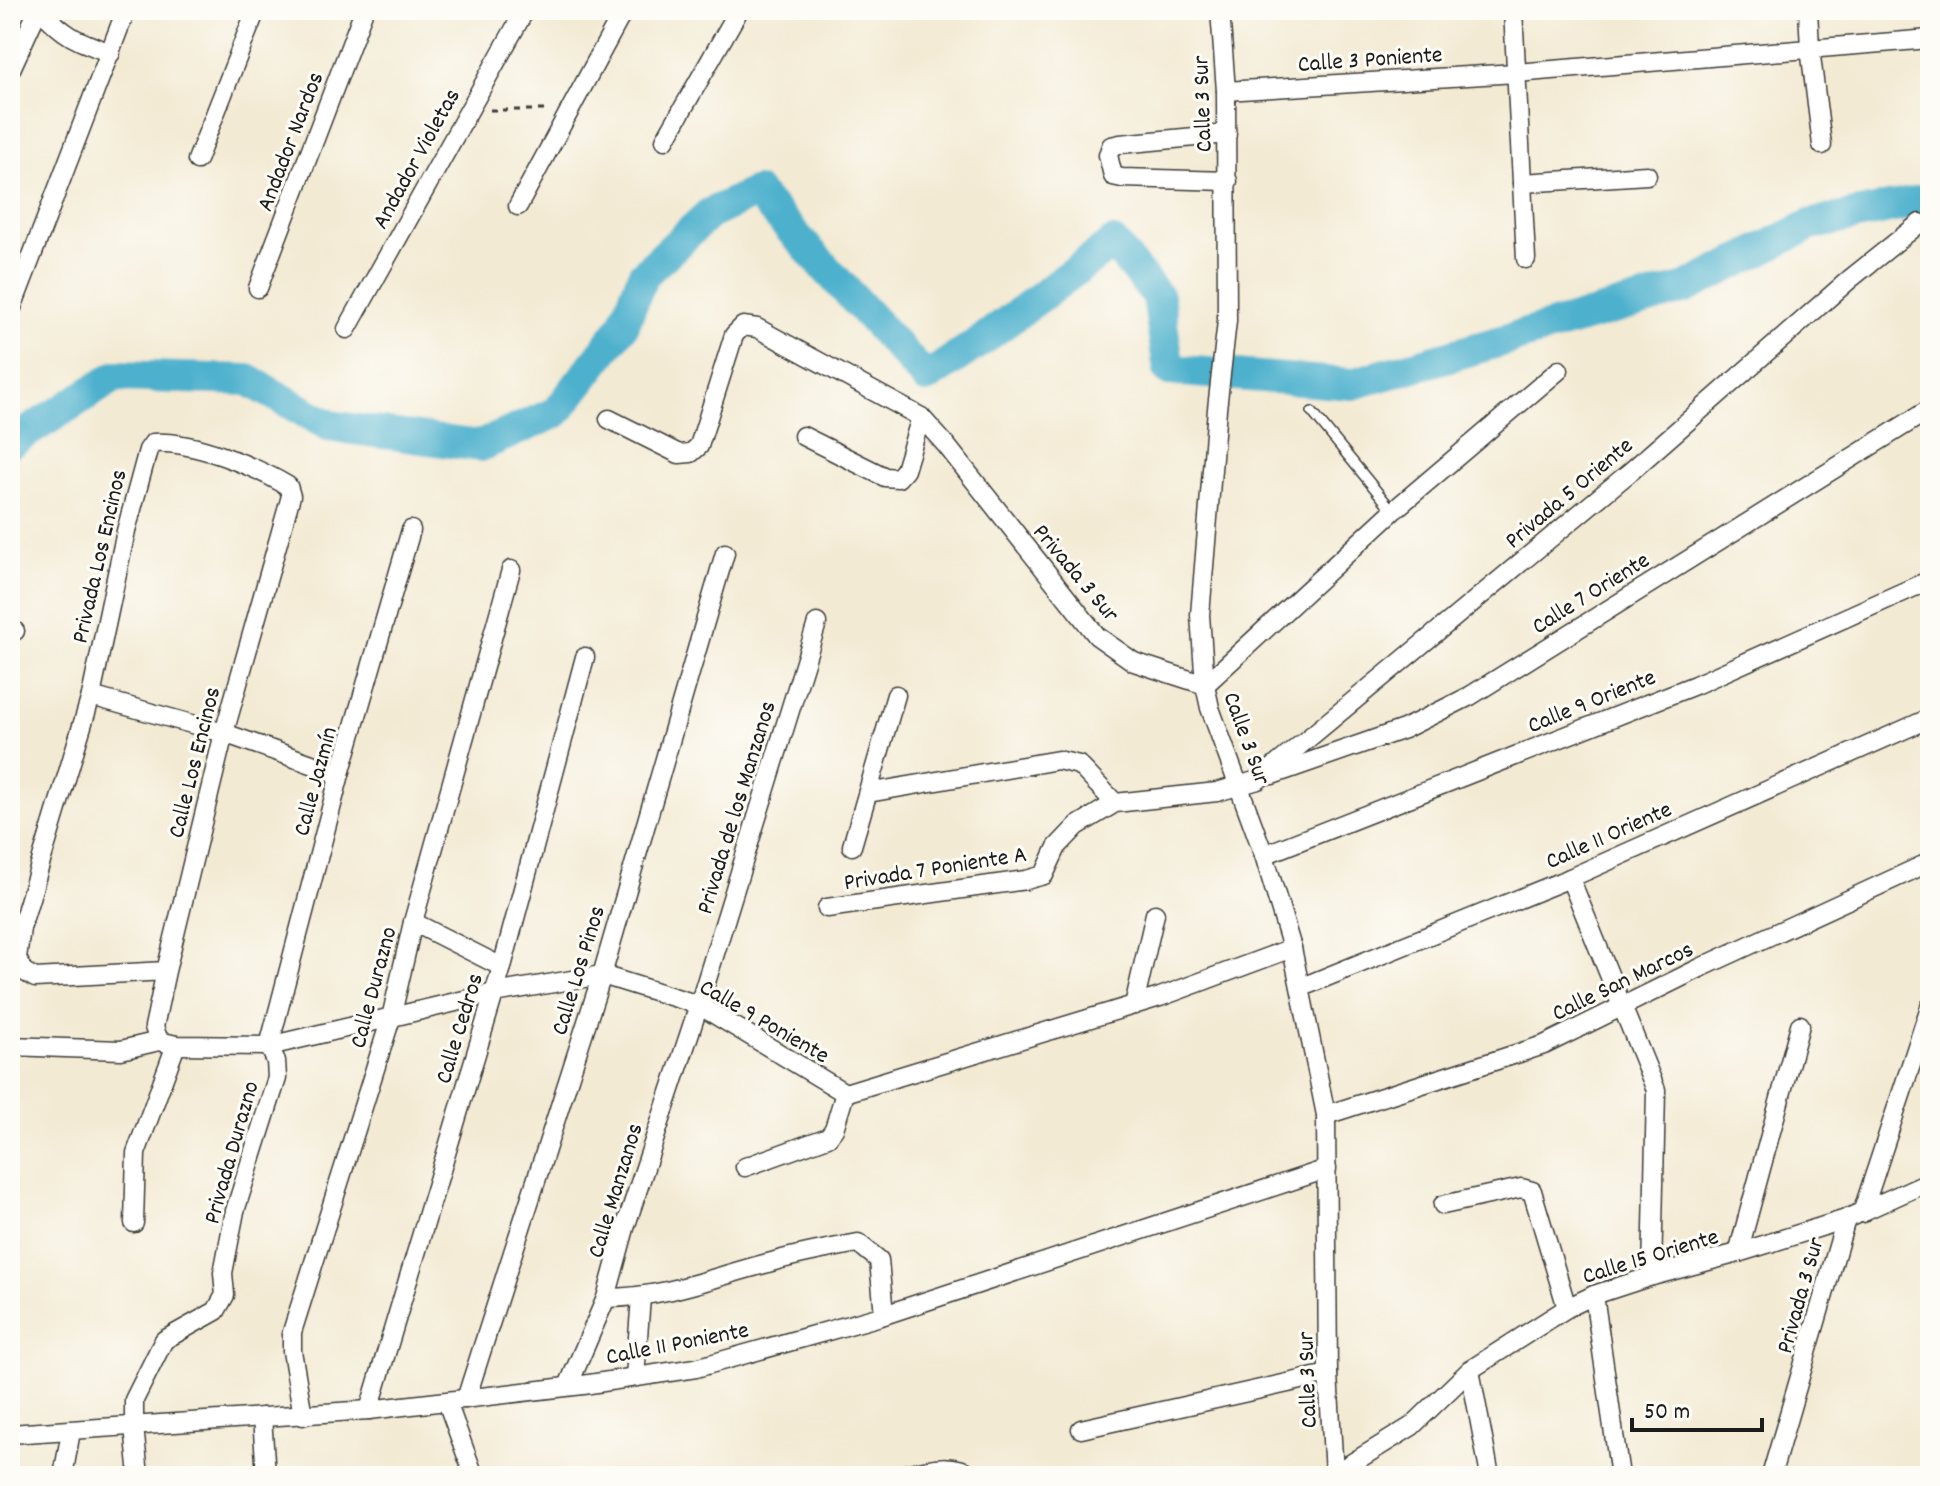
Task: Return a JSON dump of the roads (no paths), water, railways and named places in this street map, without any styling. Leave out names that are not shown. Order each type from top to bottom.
[{"type":"street","points":[[10,71],[40,10],[59,30],[111,53]]},
{"type":"street","points":[[10,313],[126,10]]},
{"type":"street","points":[[197,160],[256,10]]},
{"type":"street","name":"Andador Nardos","points":[[258,288],[364,10]]},
{"type":"street","name":"Andador Violetas","points":[[347,329],[525,10]]},
{"type":"street","points":[[518,206],[624,10]]},
{"type":"street","points":[[665,140],[739,10]]},
{"type":"street","name":"Calle 3 Sur","points":[[1220,10],[1227,134],[1227,321],[1200,615],[1205,685],[1210,708],[1249,783],[1264,855],[1302,987],[1326,1115],[1328,1374],[1333,1474]]},
{"type":"street","points":[[1513,10],[1526,259]]},
{"type":"street","points":[[1808,10],[1822,145]]},
{"type":"street","name":"Calle 3 Poniente","points":[[1226,91],[1516,73],[1930,39]]},
{"type":"street","points":[[1227,134],[1120,144],[1111,146],[1108,155],[1113,176],[1122,178],[1228,181]]},
{"type":"street","points":[[1522,183],[1647,175]]},
{"type":"street","name":"Privada 5 Oriente","points":[[1249,783],[1630,472],[1850,279],[1920,223]]},
{"type":"street","name":"Privada 3 Sur","points":[[609,419],[679,454],[691,453],[699,446],[734,335],[743,326],[757,328],[921,417],[1097,636],[1134,662],[1205,685]]},
{"type":"street","points":[[1205,685],[1393,511],[1559,370]]},
{"type":"street","name":"Calle 7 Oriente","points":[[1115,803],[1217,792],[1404,729],[1470,696],[1930,409]]},
{"type":"street","points":[[803,436],[885,477],[898,478],[905,470],[921,417]]},
{"type":"street","name":"Privada Los Encinos","points":[[91,696],[126,531],[148,450],[153,443],[168,442],[215,455],[273,477],[288,486],[291,496]]},
{"type":"street","name":"Calle Los Encinos","points":[[134,1223],[136,1153],[168,1043],[154,1027],[166,971],[224,733],[291,496]]},
{"type":"street","name":"Calle Jazmín","points":[[269,1046],[340,774],[411,530]]},
{"type":"street","name":"Calle Los Pinos","points":[[466,1399],[602,975],[725,553]]},
{"type":"street","name":"Calle Durazno","points":[[303,1416],[292,1351],[292,1332],[391,1018],[413,922],[511,570]]},
{"type":"street","name":"Calle 9 Oriente","points":[[1264,855],[1695,685],[1930,580]]},
{"type":"street","name":"Privada de los Manzanos","points":[[699,1005],[817,623]]},
{"type":"street","name":"Calle Cedros","points":[[369,1410],[502,967],[585,657]]},
{"type":"street","points":[[852,846],[896,695]]},
{"type":"street","points":[[166,971],[35,978],[23,971],[17,958],[26,908],[91,696],[224,733],[340,774]]},
{"type":"street","name":"Calle 11 Oriente","points":[[1302,987],[1570,878],[1930,718]]},
{"type":"street","points":[[868,793],[1058,760],[1079,765],[1115,803]]},
{"type":"street","name":"Privada 7 Poniente A","points":[[827,908],[1044,875],[1057,847],[1077,826],[1115,803]]},
{"type":"street","name":"Calle San Marcos","points":[[1326,1115],[1544,1045],[1930,862]]},
{"type":"street","points":[[1570,878],[1656,1090],[1652,1276]]},
{"type":"street","points":[[1134,1005],[1155,914]]},
{"type":"street","points":[[413,922],[502,967]]},
{"type":"street","name":"Calle 9 Poniente","points":[[10,1046],[121,1050],[168,1043],[269,1046],[494,993],[602,975],[699,1005],[845,1093],[1134,1005],[1292,948]]},
{"type":"street","name":"Calle Manzanos","points":[[568,1386],[606,1298],[625,1228],[699,1005]]},
{"type":"street","name":"Privada 3 Sur","points":[[1771,1476],[1854,1216],[1930,1007]]},
{"type":"street","points":[[1738,1253],[1800,1025]]},
{"type":"street","name":"Privada Durazno","points":[[134,1426],[134,1400],[164,1340],[216,1311],[225,1295],[223,1273],[235,1211],[277,1078],[276,1061],[269,1046]]},
{"type":"street","points":[[745,1167],[828,1137],[834,1129],[845,1093]]},
{"type":"street","name":"Calle 11 Poniente","points":[[10,1434],[369,1410],[696,1368],[884,1315],[1327,1169]]},
{"type":"street","name":"Calle 15 Oriente","points":[[1333,1474],[1363,1467],[1412,1426],[1470,1370],[1567,1308],[1594,1295],[1652,1276],[1738,1253],[1854,1216],[1930,1181]]},
{"type":"street","points":[[1443,1205],[1521,1188],[1532,1191],[1567,1308]]},
{"type":"street","points":[[606,1298],[641,1297],[704,1283],[767,1263],[858,1243],[879,1260],[884,1315]]},
{"type":"street","points":[[1594,1295],[1620,1476]]},
{"type":"street","points":[[635,1377],[641,1297]]},
{"type":"street","points":[[1470,1370],[1490,1476]]},
{"type":"street","points":[[1081,1429],[1328,1374]]},
{"type":"street","points":[[447,1402],[474,1476]]},
{"type":"street","points":[[262,1417],[266,1476]]},
{"type":"street","points":[[134,1426],[139,1476]]},
{"type":"street","points":[[63,1476],[71,1431]]},
{"type":"street","points":[[898,1476],[935,1467],[963,1469],[974,1476]]},
{"type":"lane","points":[[1312,412],[1393,511]]},
{"type":"waterway","points":[[10,443],[116,376],[248,380],[330,426],[480,446],[557,412],[623,326],[643,275],[709,214],[756,192],[926,378],[1113,243],[1158,297],[1169,370],[1352,384],[1686,288],[1810,225],[1930,199]]}]
